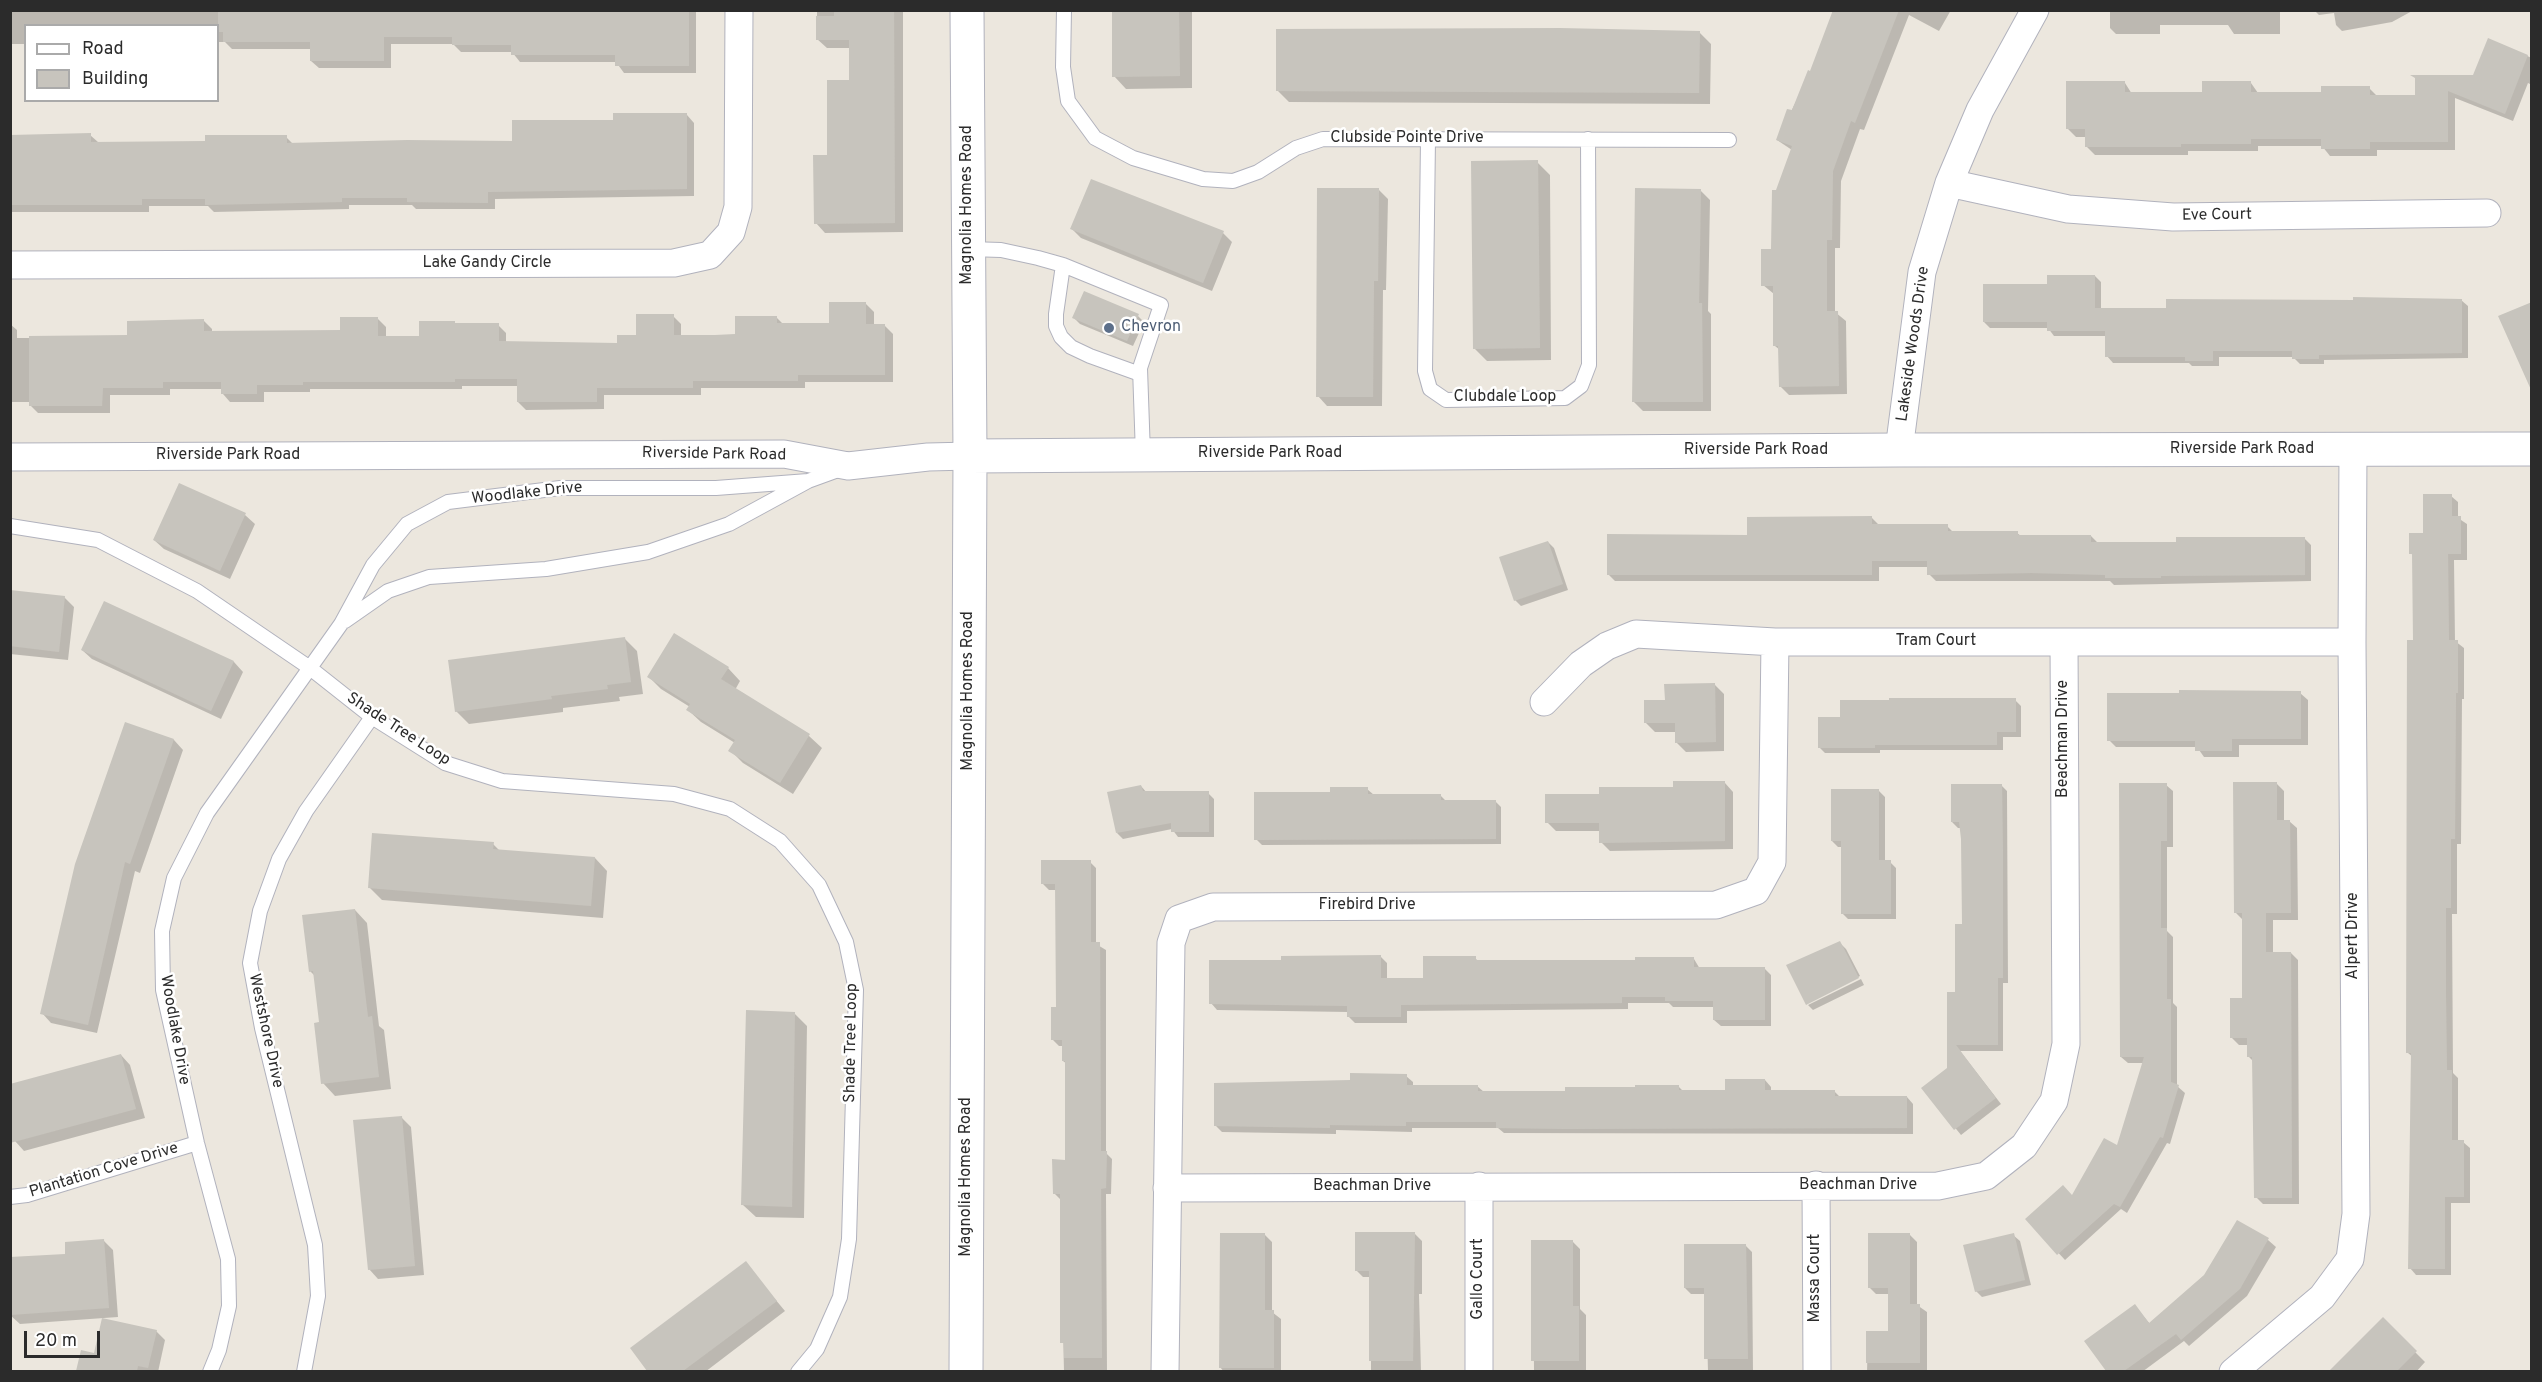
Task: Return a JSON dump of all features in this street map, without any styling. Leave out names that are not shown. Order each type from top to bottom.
[{"type":"street","name":"Lake Gandy Circle","points":[[10,265],[674,263],[710,255],[731,232],[738,207],[739,10]]},
{"type":"street","name":"Magnolia Homes Road","points":[[966,1371],[970,456],[967,10]]},
{"type":"street","name":"Lakeside Woods Drive","points":[[1899,450],[1922,272],[1949,183],[1980,110],[2035,10]]},
{"type":"street","name":"Eve Court","points":[[1949,183],[2068,209],[2173,217],[2487,213]]},
{"type":"street","name":"Riverside Park Road","points":[[10,457],[784,454],[848,466],[928,457],[970,456],[1899,450],[2532,449]]},
{"type":"street","name":"Alpert Drive","points":[[2233,1371],[2322,1297],[2350,1259],[2356,1214],[2352,642],[2354,450]]},
{"type":"street","name":"Tram Court","points":[[1544,702],[1581,664],[1607,646],[1636,634],[1775,642],[2352,642]]},
{"type":"street","name":"Firebird Drive","points":[[1165,1371],[1171,943],[1179,919],[1213,907],[1716,905],[1756,891],[1772,862],[1775,642]]},
{"type":"street","name":"Beachman Drive","points":[[1167,1188],[1938,1186],[1986,1176],[2024,1146],[2054,1101],[2066,1044],[2064,642]]},
{"type":"street","name":"Massa Court","points":[[1816,1185],[1816,1371]]},
{"type":"street","name":"Gallo Court","points":[[1479,1186],[1479,1371]]},
{"type":"lane","name":"Clubside Pointe Drive","points":[[1064,10],[1063,67],[1068,101],[1095,138],[1132,158],[1203,178],[1233,181],[1258,172],[1296,148],[1323,139],[1729,140]]},
{"type":"lane","name":"Clubdale Loop","points":[[1428,139],[1425,371],[1430,389],[1446,400],[1565,398],[1581,386],[1589,365],[1588,140]]},
{"type":"lane","points":[[969,249],[1021,253],[1063,265],[1161,305],[1142,358],[1140,374],[1143,455]]},
{"type":"lane","points":[[1063,265],[1056,314],[1056,326],[1061,337],[1071,347],[1090,356],[1140,374]]},
{"type":"lane","name":"Woodlake Drive","points":[[341,624],[388,591],[429,577],[546,569],[648,552],[729,524],[808,481],[848,466]]},
{"type":"lane","name":"Woodlake Drive","points":[[210,1371],[219,1350],[229,1306],[228,1259],[197,1143],[163,990],[162,931],[174,878],[207,813],[341,624],[374,565],[407,524],[448,502],[560,488],[716,488],[808,481]]},
{"type":"lane","points":[[10,526],[98,540],[197,591],[310,668]]},
{"type":"lane","name":"Shade Tree Loop","points":[[310,668],[372,717],[445,763],[502,781],[674,794],[730,809],[780,841],[819,885],[846,942],[856,990],[849,1239],[840,1297],[818,1349],[798,1371]]},
{"type":"lane","name":"Westshore Drive","points":[[304,1371],[318,1296],[315,1245],[261,1028],[250,963],[260,911],[279,859],[306,811],[372,717]]},
{"type":"lane","name":"Plantation Cove Drive","points":[[10,1197],[27,1195],[197,1143]]},
{"type":"building","points":[[218,10],[689,10],[689,66],[615,66],[615,55],[511,55],[511,45],[452,45],[452,37],[384,37],[384,61],[310,61],[310,42],[223,42],[223,32],[219,32]]},
{"type":"building","points":[[834,10],[894,10],[895,223],[814,224],[813,155],[827,155],[827,80],[849,80],[849,40],[816,40],[816,16],[834,16]]},
{"type":"building","points":[[1112,10],[1179,10],[1180,76],[1112,77]]},
{"type":"building","points":[[1833,10],[1899,10],[1855,123],[1851,121],[1833,171],[1832,240],[1827,240],[1827,311],[1838,311],[1839,386],[1779,387],[1778,346],[1773,346],[1773,286],[1761,286],[1761,249],[1771,249],[1772,190],[1776,190],[1792,146],[1776,140],[1787,109],[1792,110],[1808,70],[1810,71]]},
{"type":"building","points":[[1560,28],[1700,31],[1699,93],[1276,91],[1276,29]]},
{"type":"building","points":[[2488,38],[2528,55],[2505,114],[2448,91],[2448,142],[2370,142],[2370,149],[2321,149],[2321,139],[2251,139],[2251,144],[2181,144],[2181,147],[2085,147],[2085,129],[2066,129],[2066,81],[2125,81],[2125,92],[2202,92],[2202,81],[2251,81],[2251,92],[2321,92],[2321,86],[2370,86],[2370,95],[2415,95],[2415,78],[2410,75],[2473,75]]},
{"type":"building","points":[[613,113],[687,113],[687,189],[488,192],[488,203],[407,202],[407,198],[342,198],[342,202],[205,205],[205,199],[142,199],[142,205],[10,205],[10,135],[91,133],[91,142],[205,141],[205,135],[287,135],[287,143],[407,140],[512,141],[512,120],[613,120]]},
{"type":"building","points":[[1538,160],[1540,348],[1473,349],[1471,161]]},
{"type":"building","points":[[1091,179],[1224,231],[1203,283],[1070,229]]},
{"type":"building","points":[[1317,188],[1379,188],[1378,281],[1374,281],[1373,397],[1316,397]]},
{"type":"building","points":[[1635,188],[1701,189],[1699,303],[1702,303],[1703,402],[1632,402]]},
{"type":"building","points":[[2047,275],[2095,275],[2095,308],[2166,308],[2166,299],[2353,300],[2353,297],[2462,299],[2462,353],[2319,355],[2319,359],[2292,359],[2292,351],[2213,351],[2213,361],[2185,361],[2185,357],[2105,357],[2105,331],[2047,331],[2047,322],[1983,322],[1983,284],[2047,284]]},
{"type":"building","points":[[1084,291],[1139,314],[1127,341],[1072,318]]},
{"type":"building","points":[[829,302],[866,302],[866,324],[885,324],[885,375],[798,375],[798,381],[693,381],[693,388],[597,388],[597,402],[517,402],[517,379],[455,379],[455,382],[303,382],[303,385],[257,385],[257,394],[221,394],[221,382],[163,382],[163,388],[103,388],[102,406],[29,406],[29,336],[127,335],[127,321],[204,319],[204,331],[340,330],[340,317],[378,317],[378,336],[419,336],[419,321],[455,321],[455,323],[499,323],[499,341],[617,343],[617,335],[636,335],[636,314],[674,314],[674,335],[735,334],[735,316],[777,316],[777,323],[829,323]]},
{"type":"building","points":[[2532,302],[2532,392],[2498,316]]},
{"type":"building","points":[[179,483],[246,513],[220,571],[153,540]]},
{"type":"building","points":[[2423,494],[2452,494],[2452,516],[2461,516],[2461,554],[2448,554],[2449,640],[2458,640],[2458,693],[2456,693],[2455,839],[2451,839],[2451,908],[2446,908],[2446,997],[2447,1070],[2452,1070],[2452,1140],[2464,1140],[2464,1197],[2445,1197],[2445,1269],[2408,1269],[2411,1053],[2406,1053],[2407,640],[2413,640],[2412,554],[2409,554],[2409,533],[2423,533]]},
{"type":"building","points":[[1872,516],[1872,524],[1948,524],[1948,531],[2018,531],[2018,535],[2091,535],[2091,542],[2176,542],[2176,537],[2305,537],[2305,575],[2105,578],[2105,575],[2031,573],[1927,575],[1927,561],[1872,561],[1872,575],[1607,575],[1607,534],[1747,535],[1747,517]]},
{"type":"building","points":[[1548,541],[1563,584],[1514,601],[1499,557]]},
{"type":"building","points":[[10,590],[65,596],[59,652],[10,646]]},
{"type":"building","points":[[104,601],[234,661],[211,711],[81,650]]},
{"type":"building","points":[[674,633],[729,667],[721,679],[810,734],[780,783],[728,751],[735,740],[686,710],[690,704],[647,677]]},
{"type":"building","points":[[625,637],[631,682],[607,685],[608,689],[551,696],[552,699],[455,712],[448,660]]},
{"type":"building","points":[[1715,683],[1716,742],[1675,743],[1675,723],[1644,723],[1644,700],[1665,700],[1664,684]]},
{"type":"building","points":[[2179,690],[2301,691],[2301,739],[2232,739],[2232,751],[2195,751],[2195,741],[2107,741],[2107,693],[2179,693]]},
{"type":"building","points":[[1889,698],[2016,698],[2016,732],[1997,732],[1997,745],[1875,745],[1875,748],[1818,748],[1818,717],[1840,717],[1840,700],[1889,700]]},
{"type":"building","points":[[125,722],[174,739],[130,864],[125,862],[88,1025],[40,1014],[75,864]]},
{"type":"building","points":[[1673,781],[1725,781],[1725,841],[1599,843],[1599,823],[1545,823],[1545,794],[1599,794],[1599,787],[1673,787]]},
{"type":"building","points":[[2233,782],[2277,782],[2277,820],[2290,820],[2291,913],[2266,913],[2266,952],[2291,952],[2292,1198],[2254,1198],[2252,1057],[2247,1057],[2247,1038],[2230,1038],[2230,998],[2242,998],[2242,913],[2234,913]]},
{"type":"building","points":[[2119,783],[2167,783],[2167,841],[2161,841],[2161,928],[2167,928],[2167,999],[2171,999],[2171,1082],[2179,1085],[2163,1138],[2160,1137],[2120,1207],[2114,1204],[2057,1255],[2025,1219],[2063,1185],[2072,1195],[2104,1138],[2117,1145],[2144,1057],[2120,1057]]},
{"type":"building","points":[[1951,784],[2002,784],[2003,853],[2003,978],[1998,978],[1998,1045],[1956,1045],[1996,1098],[1954,1130],[1921,1088],[1947,1068],[1947,992],[1955,992],[1955,924],[1962,924],[1961,839],[1959,822],[1951,822]]},
{"type":"building","points":[[1141,785],[1143,791],[1209,791],[1209,832],[1171,832],[1171,823],[1116,833],[1107,792]]},
{"type":"building","points":[[1330,787],[1368,787],[1368,794],[1441,794],[1441,800],[1496,800],[1496,839],[1254,840],[1254,792],[1330,792]]},
{"type":"building","points":[[1831,789],[1879,789],[1879,860],[1891,860],[1891,914],[1841,914],[1841,841],[1831,841]]},
{"type":"building","points":[[372,833],[494,842],[493,849],[595,857],[591,906],[368,888]]},
{"type":"building","points":[[1041,860],[1091,860],[1091,942],[1100,942],[1101,1151],[1107,1151],[1106,1188],[1101,1189],[1102,1358],[1064,1358],[1064,1343],[1060,1343],[1060,1194],[1053,1194],[1052,1159],[1065,1160],[1065,1061],[1062,1061],[1062,1040],[1051,1040],[1051,1007],[1056,1007],[1055,884],[1041,884]]},
{"type":"building","points":[[355,909],[368,1017],[372,1016],[379,1077],[321,1084],[314,1023],[319,1022],[313,971],[309,972],[302,915]]},
{"type":"building","points":[[1840,941],[1859,978],[1806,1005],[1786,965]]},
{"type":"building","points":[[1381,955],[1381,978],[1423,978],[1423,956],[1476,956],[1476,960],[1635,960],[1635,957],[1694,957],[1694,967],[1765,967],[1765,1020],[1713,1020],[1713,1001],[1665,1001],[1665,997],[1622,997],[1622,1003],[1401,1005],[1401,1017],[1347,1017],[1347,1006],[1209,1004],[1209,960],[1281,960],[1281,956]]},
{"type":"building","points":[[746,1010],[795,1012],[792,1207],[741,1205]]},
{"type":"building","points":[[121,1054],[136,1109],[10,1143],[10,1084]]},
{"type":"building","points":[[1350,1073],[1407,1074],[1407,1085],[1478,1085],[1478,1091],[1565,1091],[1565,1087],[1635,1087],[1635,1085],[1679,1085],[1679,1090],[1725,1090],[1725,1079],[1765,1079],[1765,1090],[1835,1090],[1835,1096],[1907,1096],[1907,1128],[1496,1128],[1496,1122],[1406,1122],[1406,1126],[1330,1125],[1330,1128],[1214,1126],[1214,1083],[1350,1080]]},
{"type":"building","points":[[402,1116],[415,1266],[368,1270],[353,1120]]},
{"type":"building","points":[[2237,1220],[2269,1238],[2240,1289],[2181,1340],[2176,1334],[2124,1371],[2106,1371],[2084,1341],[2135,1304],[2149,1323],[2204,1275]]},
{"type":"building","points":[[1355,1232],[1415,1232],[1413,1361],[1369,1361],[1369,1271],[1355,1271]]},
{"type":"building","points":[[1220,1233],[1265,1233],[1265,1310],[1274,1310],[1274,1368],[1219,1368]]},
{"type":"building","points":[[1868,1233],[1910,1233],[1910,1304],[1920,1304],[1920,1363],[1866,1363],[1866,1331],[1888,1331],[1888,1288],[1868,1288]]},
{"type":"building","points":[[2014,1233],[2025,1280],[1975,1292],[1963,1245]]},
{"type":"building","points":[[104,1239],[109,1308],[10,1315],[10,1257],[65,1254],[65,1242]]},
{"type":"building","points":[[1531,1240],[1573,1240],[1573,1306],[1579,1306],[1579,1361],[1531,1361]]},
{"type":"building","points":[[1684,1244],[1746,1244],[1748,1359],[1704,1359],[1704,1288],[1684,1288]]},
{"type":"building","points":[[746,1261],[777,1301],[683,1371],[647,1371],[630,1348]]},
{"type":"building","points":[[2383,1317],[2417,1351],[2397,1371],[2329,1371]]},
{"type":"building","points":[[102,1318],[157,1330],[148,1368],[138,1366],[137,1371],[76,1371],[81,1350],[94,1353]]},
{"type":"place","name":"Chevron","points":[[1109,328]]}]
